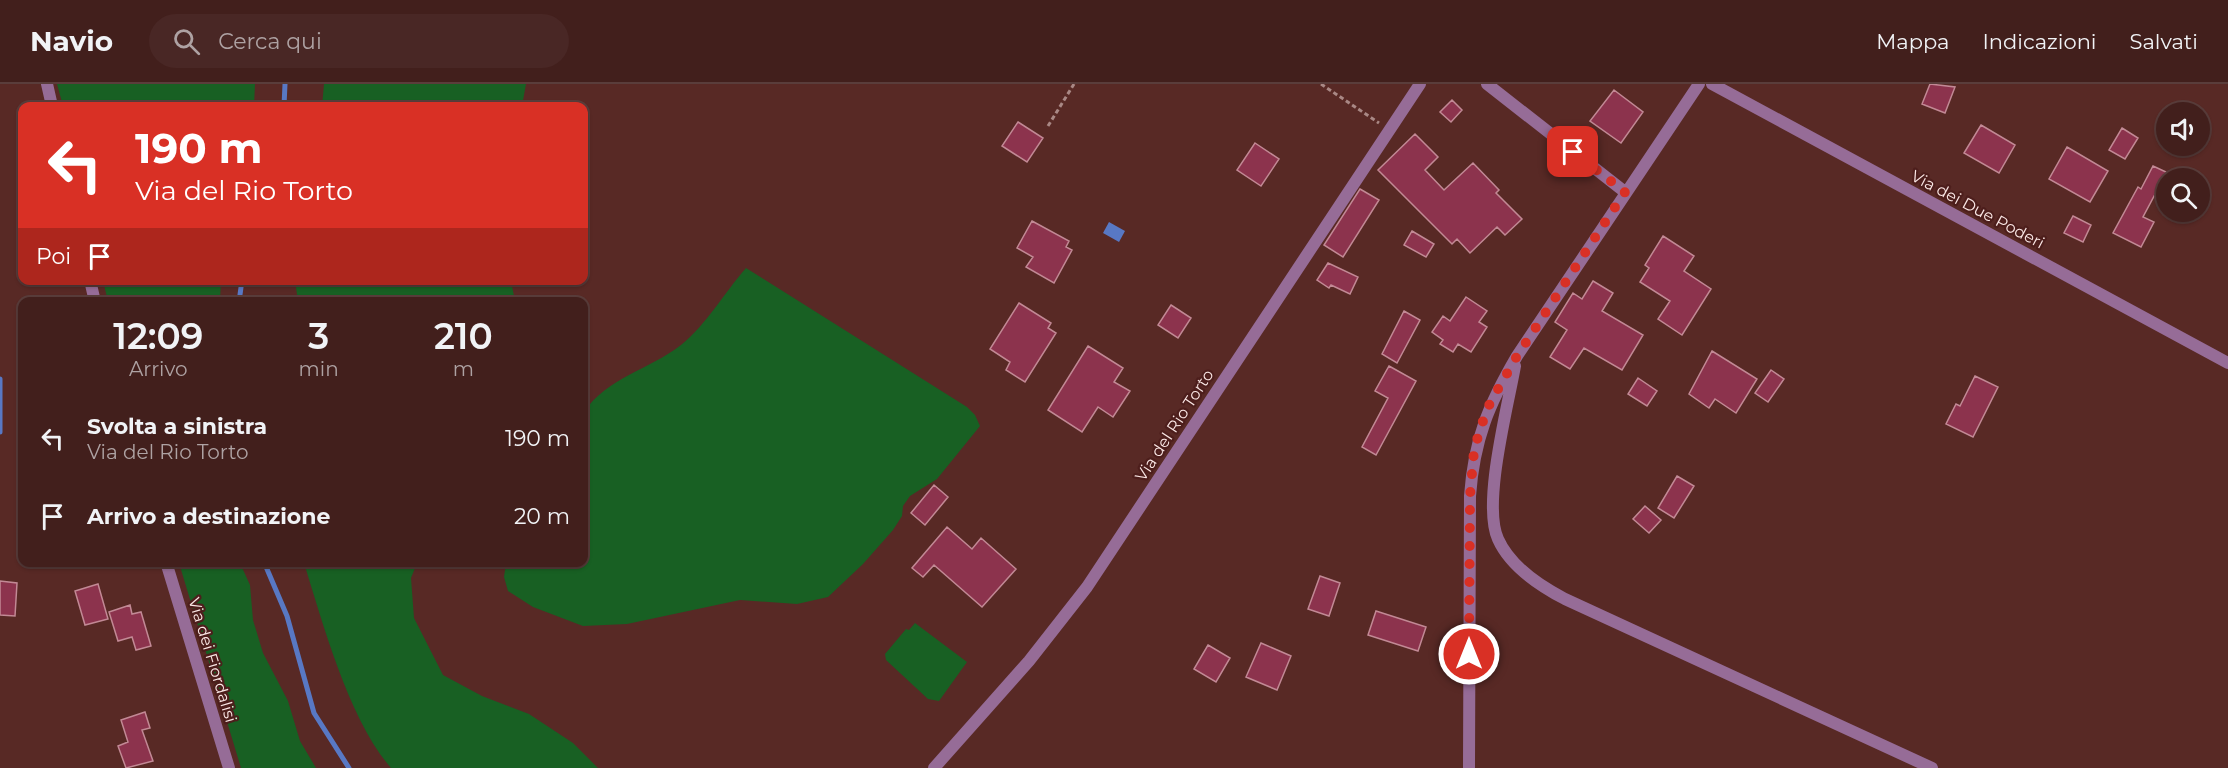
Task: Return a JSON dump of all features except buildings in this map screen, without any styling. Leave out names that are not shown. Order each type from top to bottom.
[{"type":"street","points":[[46,84],[51,102]]},
{"type":"street","name":"Via del Rio Torto","points":[[934,768],[1029,662],[1087,587],[1388,129],[1420,84]]},
{"type":"street","points":[[1487,84],[1625,192]]},
{"type":"street","points":[[1469,768],[1472,471],[1484,419],[1517,356],[1699,84]]},
{"type":"street","name":"Via dei Due Poderi","points":[[1712,84],[2228,363]]},
{"type":"street","points":[[1517,356],[1493,508],[1498,539],[1514,561],[1542,585],[1566,599],[1932,768]]},
{"type":"street","name":"Via dei Fiordalisi","points":[[168,567],[229,768]]},
{"type":"path","points":[[1048,126],[1074,84]]},
{"type":"path","points":[[1321,84],[1388,129]]},
{"type":"green space","points":[[57,84],[255,84],[254,102],[62,102]]},
{"type":"green space","points":[[324,84],[526,84],[523,102],[322,102]]},
{"type":"green space","points":[[746,268],[967,407],[975,415],[980,426],[937,479],[910,496],[893,530],[863,564],[828,597],[797,604],[740,600],[627,624],[583,626],[533,607],[508,591],[504,577],[505,567],[588,567],[588,407],[605,390],[681,345],[707,318]]},
{"type":"green space","points":[[104,285],[221,285],[220,297],[107,297]]},
{"type":"green space","points":[[296,285],[512,285],[514,297],[297,297]]},
{"type":"green space","points":[[180,567],[242,567],[250,585],[253,620],[263,653],[288,701],[300,741],[316,768],[241,768]]},
{"type":"green space","points":[[305,567],[415,567],[411,578],[414,618],[443,675],[482,696],[529,714],[573,743],[598,768],[391,768],[362,724],[329,642]]},
{"type":"green space","points":[[915,623],[967,662],[939,701],[928,699],[886,660],[885,654],[906,629],[909,630]]},
{"type":"water","points":[[1109,222],[1125,231],[1119,242],[1103,233]]},
{"type":"waterway","points":[[284,102],[285,84]]},
{"type":"waterway","points":[[240,297],[241,285]]},
{"type":"waterway","points":[[0,379],[0,432]]},
{"type":"waterway","points":[[266,567],[287,616],[314,713],[349,768]]},
{"type":"route","points":[[1469,654],[1470,496],[1474,451],[1480,429],[1490,403],[1517,356],[1625,192],[1573,152]]}]
